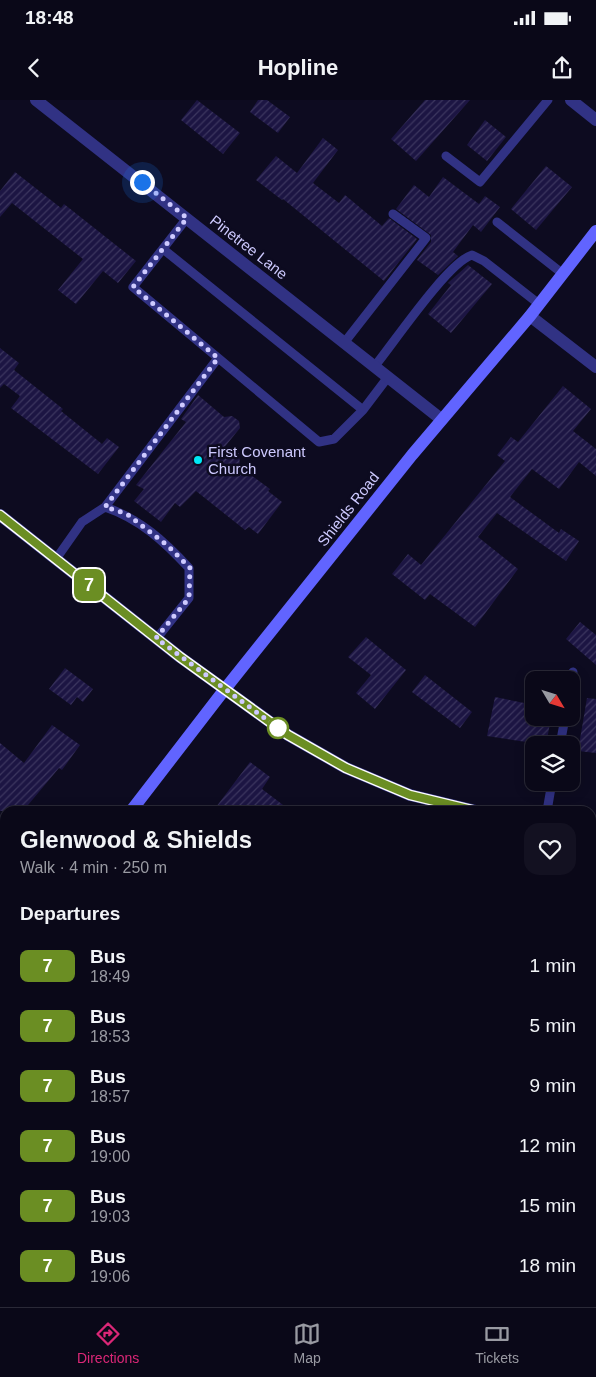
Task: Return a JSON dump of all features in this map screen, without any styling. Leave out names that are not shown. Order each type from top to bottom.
[{"type":"main road","name":"Shields Road","points":[[135,806],[225,689],[441,419],[530,316],[596,231]]},
{"type":"street","name":"Pinetree Lane","points":[[36,100],[441,419]]},
{"type":"street","points":[[571,100],[596,120]]},
{"type":"street","points":[[530,316],[596,367]]},
{"type":"street","points":[[0,515],[156,638],[288,735],[346,768],[410,795],[455,806]]},
{"type":"lane","points":[[446,156],[480,182],[548,100]]},
{"type":"lane","points":[[344,343],[426,238],[393,214]]},
{"type":"lane","points":[[187,218],[133,287],[320,442],[334,439],[363,410],[388,378]]},
{"type":"lane","points":[[497,222],[563,274]]},
{"type":"lane","points":[[163,249],[363,410]]},
{"type":"lane","points":[[374,366],[460,261],[472,255],[484,261],[539,304]]},
{"type":"lane","points":[[56,559],[82,522],[105,507],[218,358]]},
{"type":"lane","points":[[105,507],[127,514],[168,546],[190,568],[189,598],[156,638]]},
{"type":"lane","points":[[548,806],[550,791]]},
{"type":"building","points":[[197,100],[240,133],[223,154],[181,120]]},
{"type":"building","points":[[258,100],[267,100],[290,117],[278,133],[250,112]]},
{"type":"building","points":[[425,100],[470,100],[416,161],[391,139]]},
{"type":"building","points":[[485,120],[506,137],[487,161],[467,145]]},
{"type":"building","points":[[323,138],[338,150],[313,183],[339,203],[345,195],[382,226],[389,218],[417,239],[384,281],[283,199],[256,180],[276,156],[297,173]]},
{"type":"building","points":[[546,166],[572,187],[536,230],[511,209]]},
{"type":"building","points":[[15,172],[61,208],[64,204],[136,261],[118,283],[103,271],[76,304],[58,290],[83,259],[12,203],[0,217],[0,191]]},
{"type":"building","points":[[443,177],[479,204],[485,196],[500,207],[481,232],[473,225],[453,252],[458,256],[438,275],[417,260],[431,242],[431,235],[396,209],[414,185],[429,197]]},
{"type":"building","points":[[468,265],[492,284],[451,333],[428,314],[451,285],[448,283]]},
{"type":"building","points":[[0,348],[19,363],[14,370],[63,409],[61,411],[102,444],[107,438],[119,447],[98,474],[11,408],[20,396],[4,384],[0,388]]},
{"type":"building","points":[[563,386],[591,409],[573,431],[596,449],[596,476],[579,462],[559,489],[532,469],[510,497],[559,533],[561,529],[579,541],[566,561],[497,513],[478,537],[518,569],[475,627],[430,594],[425,600],[392,574],[408,554],[421,565],[505,461],[497,455],[511,437],[518,442]]},
{"type":"building","name":"First Covenant Church","points":[[198,395],[224,417],[232,416],[239,421],[240,428],[219,454],[239,453],[240,467],[270,489],[268,491],[282,502],[258,534],[249,527],[245,530],[196,491],[180,507],[175,503],[161,522],[134,501],[144,489],[136,485],[186,422],[181,419]]},
{"type":"building","points":[[580,622],[596,635],[596,665],[566,639]]},
{"type":"building","points":[[366,637],[406,670],[375,709],[356,693],[371,675],[348,657]]},
{"type":"building","points":[[65,668],[93,689],[83,702],[77,697],[71,705],[49,689]]},
{"type":"building","points":[[425,675],[472,712],[460,728],[412,692]]},
{"type":"building","points":[[495,697],[525,703],[525,726],[550,726],[548,736],[525,736],[525,742],[487,736]]},
{"type":"building","points":[[587,698],[596,699],[596,753],[580,751],[580,739]]},
{"type":"building","points":[[52,725],[80,745],[62,770],[59,768],[27,806],[0,806],[0,743],[24,763]]},
{"type":"building","points":[[250,762],[270,777],[262,789],[284,806],[217,806]]},
{"type":"bus line","name":"7","points":[[0,515],[180,657],[288,735],[346,768],[410,795],[455,806]]},
{"type":"place","name":"First Covenant Church","points":[[198,460]]},
{"type":"route","points":[[142,182],[187,218],[133,287],[218,358],[105,507],[127,514],[168,546],[190,568],[189,598],[156,638],[278,728]]}]
